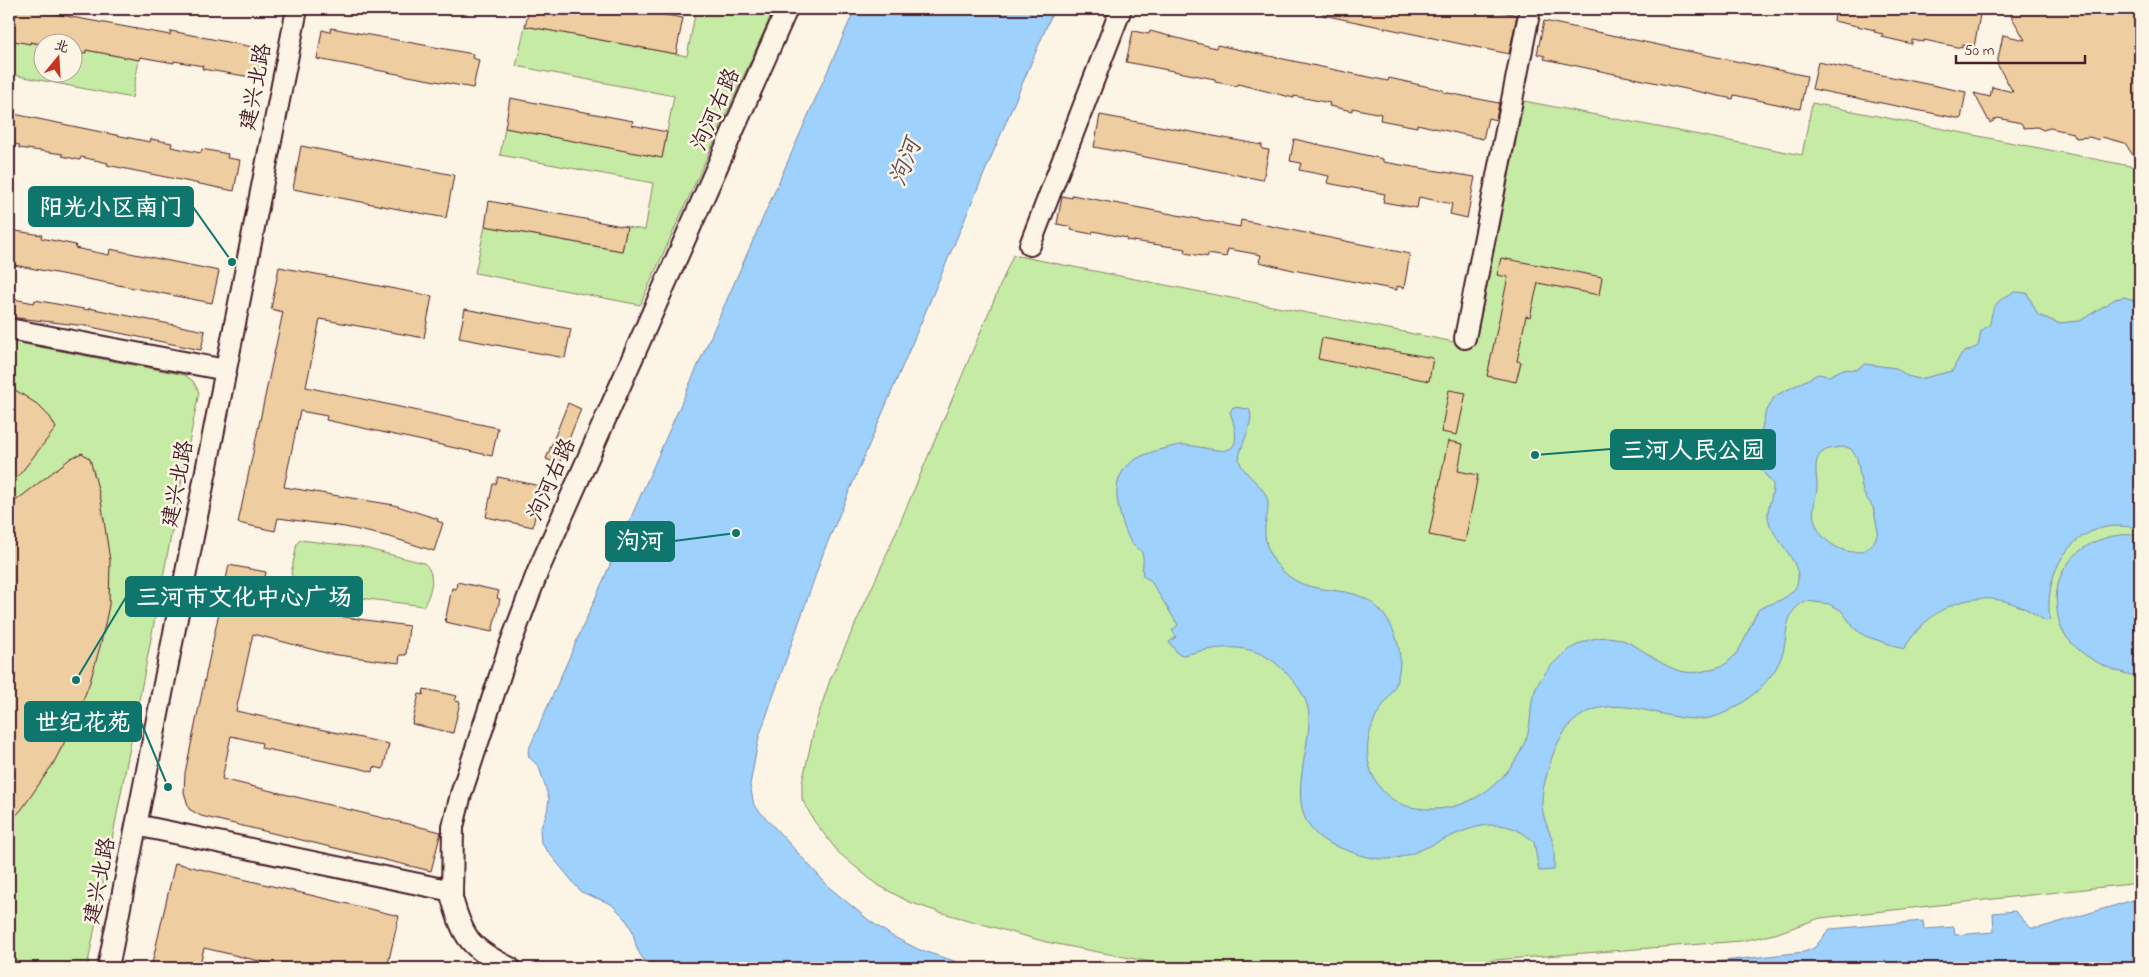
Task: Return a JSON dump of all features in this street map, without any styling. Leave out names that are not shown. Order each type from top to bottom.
[{"type":"street","name":"建兴北路","points":[[108,968],[297,9]]},
{"type":"street","name":"泃河右路","points":[[510,968],[472,945],[458,917],[452,891],[453,827],[477,743],[538,570],[787,9]]},
{"type":"street","points":[[1030,245],[1121,9]]},
{"type":"street","points":[[1465,338],[1530,9]]},
{"type":"street","points":[[9,329],[226,370]]},
{"type":"street","points":[[136,825],[452,891]]},
{"type":"green space","points":[[696,9],[764,9],[770,18],[640,305],[475,273],[485,226],[622,251],[627,227],[645,230],[653,183],[500,155],[505,128],[662,157],[674,96],[516,66],[525,26],[687,56]]},
{"type":"green space","points":[[9,40],[32,43],[32,78],[9,74]]},
{"type":"green space","points":[[86,50],[139,60],[132,98],[50,82],[82,82],[82,55]]},
{"type":"green space","points":[[1524,101],[1802,155],[1812,103],[2140,168],[2140,883],[1820,918],[1775,934],[1741,941],[1390,968],[1182,968],[1046,942],[909,902],[876,884],[839,853],[814,821],[802,799],[802,783],[815,725],[830,680],[883,563],[1013,255],[1475,346]]},
{"type":"green space","points":[[9,341],[185,375],[193,381],[199,392],[87,968],[9,968]]},
{"type":"green space","points":[[300,540],[360,547],[424,563],[430,572],[432,583],[424,606],[360,598],[294,579],[291,574],[297,543]]},
{"type":"water","points":[[855,9],[1054,9],[824,551],[759,737],[750,785],[754,805],[830,888],[870,921],[892,936],[920,950],[976,968],[648,968],[637,949],[632,930],[625,918],[611,904],[581,892],[541,843],[540,830],[547,812],[549,799],[539,767],[529,757],[528,751]]},
{"type":"water","points":[[2014,292],[2027,293],[2038,315],[2058,323],[2080,321],[2115,299],[2124,297],[2140,302],[2140,677],[2102,665],[2077,648],[2067,638],[2058,618],[2057,610],[2057,593],[2060,577],[2067,564],[2077,553],[2090,544],[2104,538],[2136,535],[2137,527],[2110,526],[2091,532],[2078,539],[2060,562],[2054,576],[2050,590],[2050,620],[2045,621],[2026,609],[2007,602],[1987,599],[1968,600],[1950,606],[1933,616],[1917,630],[1904,649],[1865,636],[1854,628],[1841,610],[1829,604],[1807,601],[1794,610],[1788,622],[1781,659],[1770,677],[1750,697],[1727,712],[1715,717],[1693,719],[1627,707],[1610,707],[1595,709],[1583,714],[1573,722],[1557,744],[1542,793],[1544,817],[1554,846],[1554,870],[1539,871],[1534,842],[1518,830],[1501,825],[1468,830],[1418,851],[1401,857],[1387,859],[1360,855],[1326,842],[1319,837],[1307,822],[1302,809],[1300,794],[1301,778],[1309,717],[1306,702],[1299,689],[1279,666],[1257,652],[1245,649],[1221,648],[1183,655],[1178,654],[1169,642],[1176,637],[1172,630],[1178,625],[1150,580],[1143,576],[1142,553],[1131,542],[1120,514],[1117,501],[1117,486],[1120,477],[1130,463],[1145,455],[1176,445],[1214,450],[1231,448],[1235,442],[1235,430],[1230,412],[1233,407],[1249,409],[1251,420],[1239,460],[1241,466],[1261,488],[1267,498],[1268,509],[1265,534],[1272,558],[1285,573],[1298,582],[1312,587],[1354,594],[1367,600],[1380,610],[1391,626],[1397,640],[1400,655],[1398,678],[1375,720],[1368,740],[1368,761],[1371,771],[1382,790],[1393,800],[1405,806],[1426,809],[1448,808],[1477,797],[1501,778],[1511,766],[1520,753],[1528,734],[1532,701],[1538,684],[1556,660],[1571,648],[1600,638],[1617,638],[1632,644],[1675,669],[1692,672],[1711,669],[1728,662],[1734,656],[1759,609],[1784,598],[1795,588],[1798,579],[1797,569],[1769,522],[1768,512],[1773,484],[1759,467],[1756,457],[1765,414],[1775,396],[1818,374],[1829,376],[1843,369],[1856,370],[1865,364],[1896,368],[1907,376],[1920,379],[1952,371],[1961,354],[1978,346],[1981,331],[1990,324],[1992,312],[1996,304]],"holes":[[[1846,447],[1851,449],[1857,458],[1863,493],[1873,507],[1878,531],[1873,542],[1866,549],[1858,552],[1838,548],[1829,542],[1821,534],[1813,514],[1817,488],[1816,467],[1819,456],[1828,449]]]},
{"type":"water","points":[[2140,898],[2140,968],[1661,968],[1804,952],[1814,948],[1830,929],[1923,921],[1924,929],[1954,927],[1955,935],[1994,932],[1993,913],[2015,911],[2031,928],[2039,928]]},
{"type":"building","points":[[9,9],[28,9],[170,35],[171,31],[263,49],[257,78],[202,69],[203,66],[174,61],[174,63],[140,57],[139,60],[86,50],[86,53],[82,52],[82,32],[32,32],[32,42],[30,42],[30,44],[9,40]]},
{"type":"building","points":[[529,9],[631,9],[683,18],[676,54],[525,26]]},
{"type":"building","points":[[1324,9],[1488,9],[1517,15],[1509,54],[1323,15]]},
{"type":"building","points":[[1836,9],[1949,9],[1980,15],[1974,47],[1962,45],[1962,48],[1924,40],[1924,42],[1912,40],[1912,44],[1882,37],[1883,34],[1874,32],[1875,30],[1834,21]]},
{"type":"building","points":[[2007,9],[2140,9],[2140,129],[2134,157],[2125,143],[2102,137],[2099,140],[2089,137],[2076,138],[2073,133],[2050,128],[2043,130],[2037,127],[2024,128],[2021,123],[1998,118],[1990,123],[1974,93],[1990,97],[1992,87],[2013,92],[1997,64],[2003,35],[2025,40]]},
{"type":"building","points":[[1544,21],[1807,76],[1800,109],[1734,95],[1733,99],[1544,59],[1545,56],[1537,54]]},
{"type":"building","points":[[331,28],[473,54],[472,58],[479,60],[473,88],[317,59],[322,30],[330,32]]},
{"type":"building","points":[[1133,31],[1149,34],[1150,31],[1216,48],[1217,45],[1388,81],[1389,78],[1443,90],[1443,92],[1499,103],[1496,120],[1488,118],[1483,139],[1417,124],[1417,127],[1380,120],[1381,114],[1352,108],[1352,111],[1329,106],[1330,103],[1294,96],[1294,98],[1238,84],[1237,86],[1215,82],[1215,79],[1126,62]]},
{"type":"building","points":[[1818,62],[1966,92],[1961,119],[1812,89]]},
{"type":"building","points":[[510,98],[633,121],[632,125],[667,132],[662,158],[505,128]]},
{"type":"building","points":[[9,113],[150,142],[151,139],[172,143],[171,147],[201,153],[202,149],[228,154],[227,158],[240,160],[234,191],[107,165],[108,163],[81,157],[80,160],[62,156],[63,154],[19,148],[19,145],[9,143]]},
{"type":"building","points":[[1100,115],[1262,145],[1262,149],[1269,150],[1263,180],[1094,147]]},
{"type":"building","points":[[1294,139],[1383,159],[1383,162],[1475,177],[1467,218],[1450,214],[1452,204],[1419,197],[1417,208],[1383,202],[1385,194],[1327,183],[1329,176],[1299,170],[1301,163],[1290,161]]},
{"type":"building","points":[[301,146],[454,175],[446,218],[293,189]]},
{"type":"building","points":[[1072,195],[1240,227],[1241,220],[1410,254],[1404,288],[1397,286],[1397,290],[1293,270],[1259,262],[1261,255],[1228,249],[1226,257],[1208,254],[1208,257],[1185,253],[1186,249],[1126,240],[1127,238],[1093,231],[1092,234],[1071,230],[1072,227],[1057,224],[1062,196],[1072,198]]},
{"type":"building","points":[[489,201],[627,227],[622,251],[485,226]]},
{"type":"building","points":[[9,230],[42,235],[41,238],[76,245],[75,248],[109,255],[110,249],[219,271],[212,303],[9,264]]},
{"type":"building","points":[[1501,258],[1602,277],[1599,295],[1538,283],[1530,317],[1526,316],[1517,361],[1521,362],[1516,382],[1487,376],[1508,277],[1497,275]]},
{"type":"building","points":[[279,267],[432,296],[424,338],[320,319],[306,387],[498,428],[492,456],[326,420],[327,416],[300,411],[284,487],[394,505],[438,519],[437,521],[443,523],[434,551],[390,537],[345,527],[278,518],[275,531],[238,523],[283,312],[271,309]]},
{"type":"building","points":[[9,298],[34,303],[35,300],[89,310],[89,308],[205,331],[201,350],[86,326],[9,317]]},
{"type":"building","points":[[465,309],[571,329],[565,358],[459,338]]},
{"type":"building","points":[[1322,338],[1433,358],[1429,381],[1318,359]]},
{"type":"building","points":[[9,386],[37,404],[50,417],[56,428],[9,488]]},
{"type":"building","points":[[1449,390],[1466,393],[1457,435],[1441,432]]},
{"type":"building","points":[[568,403],[581,409],[559,464],[546,459]]},
{"type":"building","points":[[1448,441],[1463,444],[1458,471],[1478,475],[1465,542],[1429,535]]},
{"type":"building","points":[[82,453],[90,459],[101,500],[110,561],[109,605],[90,682],[72,728],[53,764],[22,809],[9,823],[9,506],[71,458]]},
{"type":"building","points":[[498,477],[540,486],[533,527],[486,517],[493,484],[496,484]]},
{"type":"building","points":[[229,565],[266,572],[261,595],[344,617],[409,626],[406,655],[400,655],[399,663],[330,654],[253,634],[236,711],[389,744],[383,769],[374,767],[373,772],[261,748],[262,743],[231,736],[222,779],[441,832],[431,871],[201,816],[189,809],[184,792],[185,773]]},
{"type":"building","points":[[457,582],[499,591],[497,598],[500,599],[492,632],[445,622],[452,588],[456,589]]},
{"type":"building","points":[[424,689],[457,696],[455,701],[460,702],[453,733],[412,724],[419,694],[423,695]]},
{"type":"building","points":[[175,863],[399,916],[387,968],[289,968],[204,948],[199,968],[151,968]]},
{"type":"place","name":"阳光小区南门","points":[[232,262]]},
{"type":"place","name":"三河人民公园","points":[[1535,455]]},
{"type":"place","name":"泃河","points":[[736,533]]},
{"type":"place","name":"三河市文化中心广场","points":[[76,680]]},
{"type":"place","name":"世纪花苑","points":[[168,787]]}]
